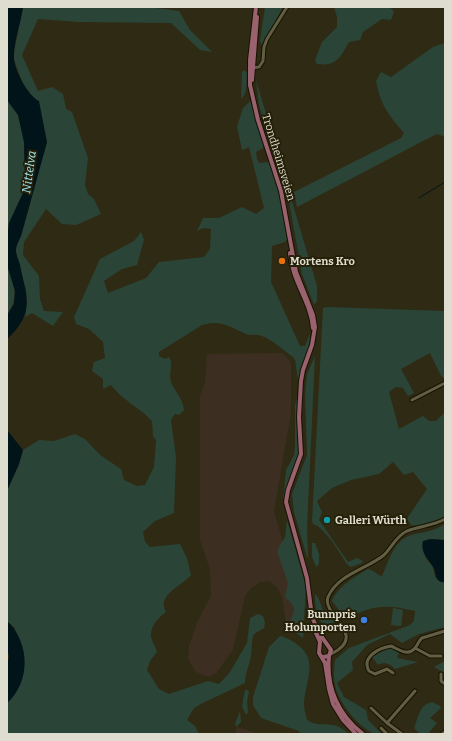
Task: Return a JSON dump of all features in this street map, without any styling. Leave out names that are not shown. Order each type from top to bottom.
[{"type":"main road","name":"Trondheimsveien","points":[[257,7],[252,66],[253,98],[258,120],[282,191],[298,276],[314,318],[315,330],[301,381],[299,417],[302,452],[288,490],[286,502],[307,578],[313,620],[330,648]]},
{"type":"main road","name":"Trondheimsveien","points":[[309,598],[309,614],[319,639],[320,648]]},
{"type":"main road","points":[[356,734],[343,720],[333,704],[322,657],[319,654],[320,648],[324,646],[330,648],[330,682],[334,698],[346,718],[363,734]]},
{"type":"main road","points":[[322,657],[330,655]]},
{"type":"street","points":[[252,66],[259,68],[262,64],[265,42],[287,7]]},
{"type":"street","points":[[412,400],[445,383]]},
{"type":"street","points":[[330,655],[341,647],[345,639],[344,630],[340,621],[330,611],[327,604],[328,597],[333,589],[356,570],[383,556],[404,533],[445,519]]},
{"type":"street","points":[[393,673],[387,669],[375,674],[369,671],[367,664],[370,656],[375,651],[387,646],[392,646],[404,652],[415,648],[422,638],[445,631]]},
{"type":"street","points":[[330,648],[341,647]]},
{"type":"street","points":[[415,648],[430,656],[441,656]]},
{"type":"street","points":[[441,674],[441,681],[445,684]]},
{"type":"street","points":[[387,723],[415,691]]},
{"type":"street","points":[[371,708],[387,723],[402,734]]},
{"type":"shaded area","points":[[282,353],[290,361],[291,366],[291,413],[274,511],[292,573],[303,624],[295,630],[286,622],[282,597],[277,587],[269,581],[260,582],[251,588],[245,596],[233,650],[216,673],[210,677],[205,676],[196,672],[188,659],[189,646],[198,620],[211,596],[210,569],[200,541],[200,396],[205,383],[207,354]]},
{"type":"shaded area","points":[[237,727],[258,734],[235,734]]},
{"type":"green space","points":[[23,7],[148,7],[179,11],[190,30],[212,52],[200,50],[171,23],[78,22],[38,19],[22,55],[38,91],[52,87],[63,94],[66,109],[72,112],[88,158],[85,185],[88,194],[94,199],[101,214],[76,225],[62,224],[46,209],[24,242],[23,255],[39,276],[40,299],[44,311],[63,312],[53,326],[32,313],[25,317],[27,303],[26,289],[22,279],[15,249],[21,236],[47,142],[33,98],[23,84],[13,57]]},
{"type":"green space","points":[[265,7],[283,7],[262,45],[260,41]]},
{"type":"green space","points":[[334,7],[389,7],[394,11],[391,20],[382,19],[363,32],[360,40],[349,42],[341,56],[334,62],[329,64],[317,64],[315,60],[322,42],[337,27],[337,17]]},
{"type":"green space","points":[[445,43],[445,137],[437,134],[297,207],[294,192],[401,138],[404,133],[386,109],[380,97],[376,81],[381,72],[391,77],[433,47]]},
{"type":"green space","points":[[244,70],[247,73],[246,88],[245,94],[241,99],[242,72]]},
{"type":"green space","points":[[256,80],[317,286],[317,301],[314,305],[302,274],[289,201],[259,105]]},
{"type":"green space","points":[[7,100],[18,115],[24,142],[25,180],[23,193],[9,223],[7,239]]},
{"type":"green space","points":[[250,101],[264,144],[263,148],[256,152],[257,159],[259,163],[269,162],[280,200],[287,239],[285,242],[272,246],[271,282],[300,346],[305,346],[310,333],[309,345],[298,380],[295,360],[276,344],[263,336],[248,335],[220,323],[208,323],[202,325],[159,352],[159,356],[165,359],[169,357],[171,366],[171,382],[182,401],[184,410],[179,415],[175,414],[171,420],[176,457],[174,513],[155,521],[143,532],[145,542],[150,547],[180,544],[187,558],[191,575],[167,596],[164,601],[166,612],[157,620],[152,629],[151,637],[157,652],[150,661],[147,670],[159,689],[169,694],[208,681],[219,684],[230,672],[247,643],[250,618],[258,614],[263,616],[265,623],[264,628],[254,634],[253,637],[251,656],[245,683],[194,708],[187,720],[195,726],[199,734],[7,734],[7,703],[12,698],[20,683],[15,628],[7,621],[7,491],[19,464],[23,450],[39,440],[54,441],[75,434],[85,439],[100,455],[121,469],[124,480],[137,486],[145,485],[154,467],[156,440],[153,436],[152,421],[120,395],[111,385],[103,389],[103,379],[92,371],[94,362],[105,358],[103,342],[89,329],[76,324],[74,317],[100,259],[134,241],[141,232],[144,240],[137,265],[122,269],[104,281],[108,293],[146,278],[159,262],[204,257],[210,249],[211,229],[203,228],[197,231],[203,218],[219,218],[242,207],[256,214],[264,208],[249,147],[242,150],[237,127],[243,108]]},
{"type":"green space","points":[[7,265],[14,285],[15,296],[7,315]]},
{"type":"green space","points":[[323,308],[445,311],[445,379],[441,376],[430,353],[401,369],[414,393],[408,396],[403,388],[396,387],[389,392],[399,429],[423,416],[429,421],[436,421],[445,412],[445,516],[429,524],[419,526],[411,525],[407,519],[427,489],[413,472],[404,475],[393,462],[379,474],[351,480],[332,488],[317,501],[322,512],[319,520],[348,562],[357,558],[363,561],[362,563],[351,567],[346,563],[328,537],[320,528],[313,524],[312,521]]},
{"type":"green space","points":[[315,356],[307,557],[294,512],[292,494],[307,455],[305,395],[307,374]]},
{"type":"green space","points":[[298,394],[298,456],[283,501],[286,470],[294,455],[295,405]]},
{"type":"green space","points":[[287,520],[306,587],[303,638],[290,628],[290,622],[294,609],[285,597],[288,583],[277,551],[285,537]]},
{"type":"green space","points":[[445,524],[445,540],[430,539],[425,557],[433,567],[435,577],[443,583],[445,582],[445,627],[419,634],[402,643],[390,634],[367,645],[352,662],[353,670],[337,683],[344,697],[366,710],[368,720],[381,733],[375,734],[362,726],[350,714],[340,699],[334,682],[335,660],[349,648],[410,625],[414,621],[415,611],[395,607],[379,607],[355,614],[346,619],[332,601],[343,586],[368,569],[382,576],[390,556],[402,540],[408,536],[438,528]]},
{"type":"green space","points":[[312,543],[315,543],[319,554],[319,564],[316,567],[312,557]]},
{"type":"green space","points":[[315,594],[319,599],[324,614],[328,620],[330,616],[334,617],[339,623],[324,626],[316,611]]},
{"type":"green space","points":[[393,608],[403,610],[401,626],[391,625]]},
{"type":"green space","points":[[280,636],[297,644],[305,652],[308,659],[309,674],[304,705],[307,720],[317,724],[337,726],[349,734],[300,734],[299,731],[261,718],[253,705],[253,697],[269,647]]},
{"type":"green space","points":[[388,648],[394,648],[399,653],[397,658],[418,662],[395,669],[392,666],[383,663],[378,665],[372,657]]},
{"type":"green space","points":[[445,661],[445,671],[443,672],[434,667]]},
{"type":"green space","points":[[245,690],[249,692],[247,701],[248,712],[246,715],[242,706]]},
{"type":"green space","points":[[432,702],[441,708],[430,718],[437,723],[428,734],[420,734],[414,728],[418,715],[424,706]]},
{"type":"green space","points":[[240,711],[241,722],[236,727],[235,724]]},
{"type":"water","name":"Nittelva","points":[[7,7],[23,7],[15,44],[14,61],[26,88],[30,94],[39,101],[47,142],[21,236],[16,248],[16,254],[25,287],[27,305],[22,321],[7,339],[7,315],[14,304],[15,291],[7,265],[7,239],[9,223],[23,193],[25,180],[24,142],[18,115],[7,100]]},
{"type":"water","points":[[7,430],[23,450],[19,464],[7,491]]},
{"type":"water","points":[[430,539],[445,540],[445,582],[441,582],[437,579],[433,567],[425,555],[422,545],[423,541]]},
{"type":"water","points":[[7,621],[15,630],[20,640],[25,662],[24,673],[20,684],[15,694],[7,703],[7,665],[9,657],[7,646]]},
{"type":"waterway","points":[[419,198],[445,182]]},
{"type":"place","name":"Mortens Kro","points":[[282,261]]},
{"type":"place","name":"Galleri Würth","points":[[327,520]]},
{"type":"place","name":"Bunnpris Holumporten","points":[[364,620]]}]
